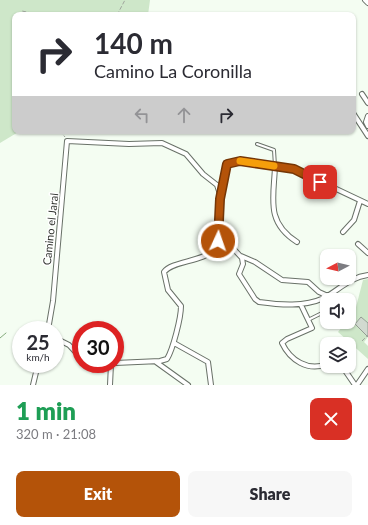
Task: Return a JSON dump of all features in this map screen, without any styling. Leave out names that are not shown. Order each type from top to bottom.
[{"type":"street","points":[[362,94],[368,103]]},
{"type":"street","points":[[368,116],[366,122],[368,126]]},
{"type":"street","points":[[356,118],[368,136]]},
{"type":"street","points":[[67,141],[129,144],[162,143],[186,154],[203,174],[220,189],[216,249],[196,260],[170,268],[164,272],[168,290],[181,306],[174,343],[166,360],[124,364]]},
{"type":"street","name":"Camino el Jaral","points":[[50,321],[67,141]]},
{"type":"street","points":[[220,199],[227,164],[240,161],[298,170],[331,188],[368,204]]},
{"type":"street","points":[[275,166],[272,203],[274,216],[288,236],[297,242]]},
{"type":"street","points":[[342,232],[354,220],[360,201]]},
{"type":"street","points":[[218,232],[241,256],[255,262],[282,280],[308,282],[321,293]]},
{"type":"street","points":[[358,244],[368,253]]},
{"type":"street","points":[[241,256],[243,264],[239,274],[255,299],[259,302],[301,305],[320,299]]},
{"type":"street","points":[[332,293],[350,280],[368,276]]},
{"type":"street","points":[[301,305],[312,328],[287,339],[282,344],[289,356],[297,361],[309,366],[320,365]]},
{"type":"street","points":[[64,342],[72,348]]},
{"type":"street","points":[[174,343],[208,362],[211,385]]},
{"type":"street","points":[[156,362],[188,385]]},
{"type":"street","points":[[347,373],[356,385],[368,369]]},
{"type":"street","points":[[33,385],[36,373]]},
{"type":"street","points":[[110,385],[111,373]]},
{"type":"lane","points":[[257,144],[274,150],[275,166]]},
{"type":"lane","points":[[308,320],[320,314]]},
{"type":"path","points":[[118,12],[125,0]]},
{"type":"path","points":[[62,134],[67,141]]},
{"type":"path","points":[[362,341],[368,335]]},
{"type":"green space","points":[[0,0],[150,0],[148,12],[12,12],[12,134],[15,134],[0,143]]},
{"type":"green space","points":[[368,279],[368,323],[361,317],[356,323],[356,307],[363,280]]},
{"type":"green space","points":[[356,325],[368,337],[364,342],[368,346],[368,359],[356,348],[356,337],[344,337],[338,332],[340,329],[356,329]]},
{"type":"building","points":[[361,317],[368,323],[368,337],[356,325]]},
{"type":"waterway","points":[[0,338],[6,333]]},
{"type":"slow traffic","points":[[240,161],[274,166]]},
{"type":"route","points":[[218,241],[220,199],[225,167],[227,164],[240,161],[294,169],[305,173],[320,182]]}]
